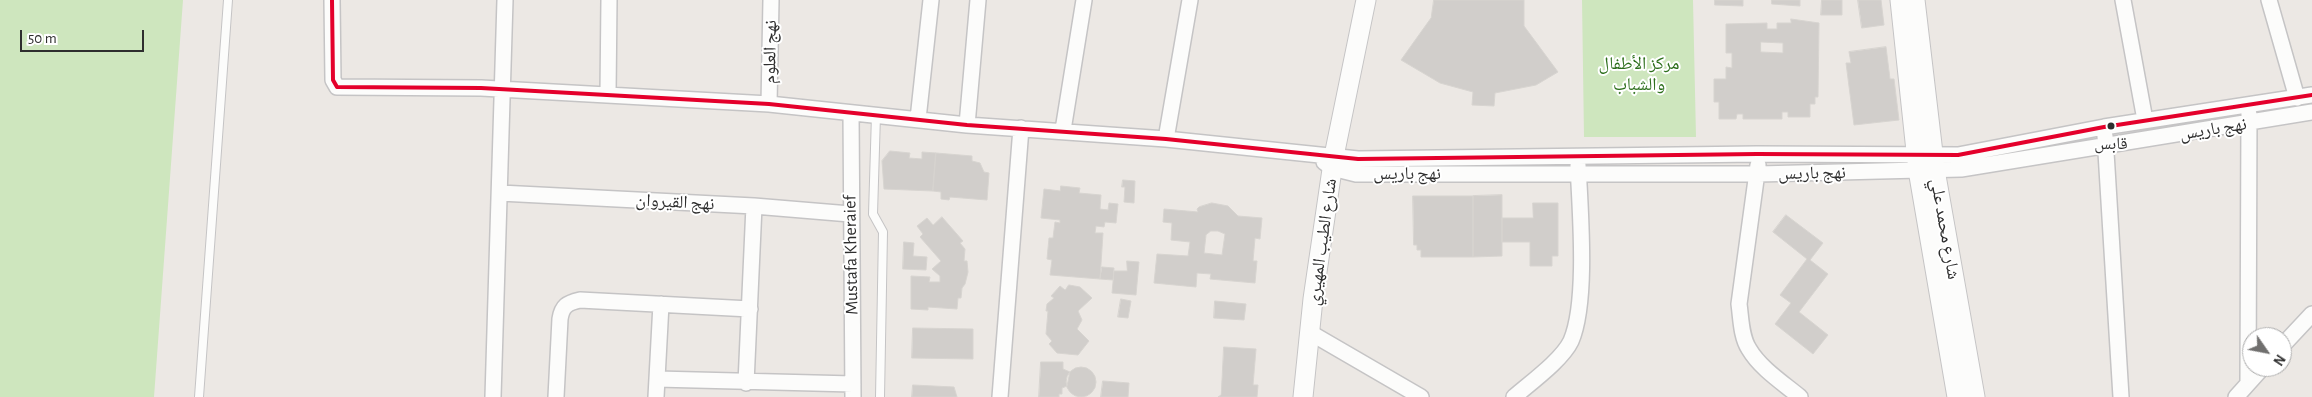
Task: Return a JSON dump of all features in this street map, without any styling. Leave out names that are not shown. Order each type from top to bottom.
[{"type":"street","name":"نهج باريس","points":[[332,0],[334,80],[337,87],[608,94],[769,104],[967,125],[1063,130],[1312,153],[1356,174],[1758,174],[1926,162],[1958,154],[2104,127],[2304,97]]},
{"type":"street","points":[[493,397],[506,0]]},
{"type":"street","points":[[608,94],[609,0]]},
{"type":"street","name":"نهج العلوم","points":[[769,104],[771,0]]},
{"type":"street","points":[[918,119],[931,0]]},
{"type":"street","points":[[967,125],[978,0]]},
{"type":"street","points":[[1063,130],[1084,0]]},
{"type":"street","points":[[1166,139],[1190,0]]},
{"type":"street","name":"شارع الطيب المهيري","points":[[1303,397],[1309,332],[1333,162],[1366,0]]},
{"type":"street","name":"شارع محمد علي","points":[[1900,0],[1926,162],[1957,397]]},
{"type":"street","name":"شارع محمد علي","points":[[1915,0],[1926,162],[1975,397]]},
{"type":"street","points":[[2123,0],[2146,120]]},
{"type":"street","points":[[2269,0],[2304,97]]},
{"type":"street","points":[[2247,105],[2250,123],[2248,383]]},
{"type":"street","name":"نهج باريس","points":[[1333,162],[1358,159],[1757,154],[1926,162],[1961,169],[2312,112]]},
{"type":"street","name":"Mustafa Kheraief","points":[[851,113],[850,214],[853,391]]},
{"type":"street","points":[[2104,127],[2107,146],[2121,397]]},
{"type":"street","points":[[1000,397],[1021,128]]},
{"type":"street","points":[[1757,154],[1758,174],[1740,304],[1741,326],[1748,349],[1800,397]]},
{"type":"street","points":[[1514,397],[1564,352],[1571,341],[1579,306],[1581,256],[1578,156]]},
{"type":"street","name":"نهج القيروان","points":[[500,193],[754,206],[850,214]]},
{"type":"street","points":[[746,383],[754,206]]},
{"type":"street","points":[[556,397],[561,311],[568,304],[580,300],[750,309]]},
{"type":"street","points":[[656,397],[661,304]]},
{"type":"street","points":[[2292,335],[2312,314]]},
{"type":"street","points":[[1309,332],[1421,397]]},
{"type":"street","points":[[2236,397],[2253,377]]},
{"type":"street","points":[[657,379],[853,391]]},
{"type":"lane","points":[[199,397],[228,0]]},
{"type":"lane","points":[[876,115],[873,214],[883,232],[880,397]]},
{"type":"green space","points":[[0,0],[183,0],[154,397],[0,397]]},
{"type":"green space","name":"مركز الأطفال والشباب","points":[[1582,0],[1693,0],[1696,137],[1584,137]]},
{"type":"building","points":[[1434,0],[1524,0],[1524,26],[1558,72],[1536,85],[1495,93],[1494,106],[1472,105],[1473,92],[1440,83],[1401,60],[1431,18]]},
{"type":"building","points":[[1715,0],[1743,0],[1743,6],[1715,5]]},
{"type":"building","points":[[1772,0],[1800,0],[1800,6],[1772,4]]},
{"type":"building","points":[[1822,0],[1842,0],[1842,15],[1821,15]]},
{"type":"building","points":[[1858,0],[1881,0],[1884,25],[1862,28]]},
{"type":"building","points":[[1791,19],[1819,23],[1818,97],[1815,97],[1815,104],[1810,104],[1810,117],[1788,117],[1788,112],[1782,112],[1782,119],[1743,119],[1743,114],[1737,114],[1736,119],[1719,119],[1719,102],[1714,102],[1714,79],[1726,79],[1726,67],[1732,68],[1732,53],[1726,53],[1726,24],[1767,23],[1767,29],[1777,29],[1777,23],[1791,23]],"holes":[[[1761,42],[1783,43],[1783,53],[1761,52]]]},
{"type":"building","points":[[1886,47],[1890,79],[1894,79],[1899,120],[1854,125],[1846,63],[1851,63],[1849,52]]},
{"type":"building","points":[[890,151],[910,153],[909,158],[922,159],[922,152],[936,153],[933,191],[884,189],[882,161]]},
{"type":"building","points":[[936,153],[972,156],[972,161],[980,163],[984,172],[989,173],[987,200],[950,197],[949,200],[941,199],[941,192],[933,191]]},
{"type":"building","points":[[1123,180],[1135,181],[1134,203],[1124,202],[1125,187],[1122,187]]},
{"type":"building","points":[[1061,186],[1080,188],[1079,193],[1101,195],[1100,209],[1108,210],[1109,203],[1118,204],[1116,223],[1105,222],[1104,227],[1096,226],[1095,233],[1103,233],[1100,279],[1050,275],[1052,260],[1047,259],[1049,238],[1053,238],[1055,222],[1060,223],[1060,220],[1041,218],[1044,189],[1060,191]]},
{"type":"building","points":[[1502,195],[1502,256],[1473,257],[1473,196]]},
{"type":"building","points":[[1413,196],[1473,196],[1473,257],[1421,257],[1421,250],[1417,250],[1417,245],[1414,245]]},
{"type":"building","points":[[1212,203],[1228,206],[1238,216],[1262,218],[1260,239],[1255,238],[1253,261],[1257,261],[1255,283],[1210,279],[1211,274],[1197,273],[1196,287],[1154,283],[1157,254],[1188,256],[1190,242],[1171,240],[1172,223],[1163,222],[1164,209],[1198,212],[1197,209]],"holes":[[[1211,231],[1225,234],[1222,255],[1204,253],[1206,235]]]},
{"type":"building","points":[[1533,203],[1558,203],[1558,256],[1552,256],[1552,266],[1530,266],[1530,242],[1502,242],[1502,218],[1533,218]]},
{"type":"building","points":[[1786,215],[1823,243],[1810,260],[1828,274],[1799,312],[1828,335],[1813,354],[1775,324],[1791,303],[1780,295],[1807,259],[1773,232]]},
{"type":"building","points":[[942,217],[963,241],[960,243],[965,249],[964,261],[967,261],[968,272],[962,288],[961,298],[958,298],[957,309],[928,307],[928,310],[911,309],[911,276],[930,277],[929,282],[940,282],[940,276],[932,269],[941,261],[920,237],[923,234],[917,226],[927,218],[933,225]]},
{"type":"building","points":[[904,242],[914,243],[913,256],[927,257],[926,270],[903,269]]},
{"type":"building","points":[[1127,261],[1139,262],[1136,295],[1112,293],[1114,271],[1127,271]]},
{"type":"building","points":[[1102,267],[1114,268],[1113,280],[1100,279]]},
{"type":"building","points":[[1069,285],[1080,287],[1092,298],[1078,311],[1082,320],[1077,329],[1089,341],[1078,355],[1057,353],[1049,344],[1052,341],[1046,334],[1047,304],[1054,298],[1051,296],[1060,286],[1065,290]]},
{"type":"building","points":[[1121,299],[1131,301],[1128,318],[1118,317]]},
{"type":"building","points":[[1215,301],[1246,304],[1244,320],[1214,318]]},
{"type":"building","points":[[913,328],[973,329],[973,359],[912,358]]},
{"type":"building","points":[[1224,347],[1256,349],[1253,385],[1258,385],[1257,397],[1218,397],[1221,395]]},
{"type":"building","points":[[1041,362],[1063,362],[1063,369],[1070,372],[1067,386],[1062,388],[1062,394],[1059,394],[1059,397],[1039,397]]},
{"type":"building","points":[[1081,367],[1091,372],[1096,382],[1091,392],[1081,397],[1071,392],[1066,382],[1071,372]]},
{"type":"building","points":[[1103,381],[1129,383],[1128,397],[1101,397]]},
{"type":"building","points":[[913,385],[954,387],[957,397],[912,397]]},
{"type":"transit line","points":[[332,0],[333,80],[337,87],[481,88],[769,104],[967,125],[1166,139],[1358,159],[1757,154],[1958,155],[2104,127],[2312,95]]},
{"type":"place","name":"قابس","points":[[2111,126]]}]
